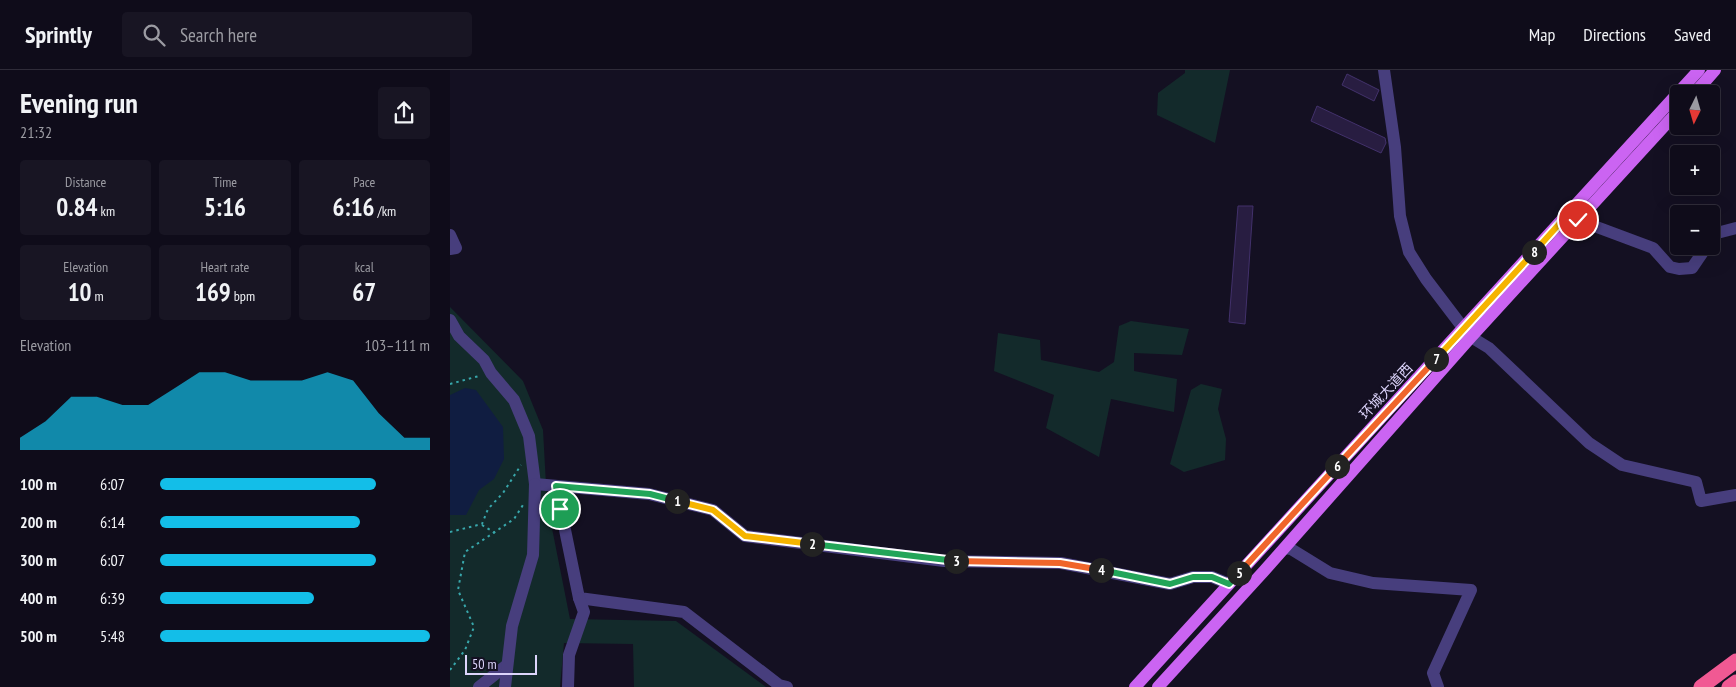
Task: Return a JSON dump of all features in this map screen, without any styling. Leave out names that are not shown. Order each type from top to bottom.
[{"type":"highway","points":[[1700,687],[1736,661]]},
{"type":"highway","points":[[1729,687],[1736,682]]},
{"type":"main road","name":"环城大道西","points":[[1135,687],[1229,584],[1467,333],[1574,216],[1699,70]]},
{"type":"main road","points":[[1702,85],[1715,70]]},
{"type":"main road","name":"环城大道西","points":[[1574,216],[1670,119]]},
{"type":"main road","name":"环城大道西","points":[[1158,687],[1285,548],[1467,333]]},
{"type":"street","points":[[1384,70],[1395,147],[1400,216],[1409,252],[1426,280],[1467,333],[1489,348],[1589,443],[1622,465],[1696,482],[1701,500],[1736,495]]},
{"type":"street","points":[[1574,216],[1653,248],[1670,267],[1679,269],[1692,268],[1701,255]]},
{"type":"street","points":[[1720,232],[1736,228]]},
{"type":"street","points":[[450,235],[453,249]]},
{"type":"street","points":[[450,320],[460,336],[484,360],[491,373],[514,400],[529,436],[535,484],[533,555],[512,626],[505,687]]},
{"type":"street","points":[[535,484],[650,494],[713,510],[745,536],[944,561],[1060,563],[1170,584],[1193,577],[1212,577],[1229,584]]},
{"type":"street","points":[[556,486],[579,598],[584,612],[569,655],[568,687]]},
{"type":"street","points":[[1285,548],[1330,574],[1373,583],[1471,590],[1433,673],[1438,687]]},
{"type":"street","points":[[579,598],[684,612],[779,685],[787,687]]},
{"type":"street","points":[[479,687],[507,665]]},
{"type":"path","points":[[450,384],[491,373]]},
{"type":"path","points":[[482,524],[488,510],[503,493],[517,469],[531,454]]},
{"type":"path","points":[[450,670],[465,650],[474,627],[458,590],[464,552],[514,519],[535,484]]},
{"type":"path","points":[[450,532],[482,524],[495,533]]},
{"type":"green space","points":[[1185,70],[1230,70],[1215,143],[1157,115],[1158,93],[1185,73]]},
{"type":"green space","points":[[450,307],[523,381],[543,430],[547,503],[570,619],[676,621],[766,687],[634,687],[633,644],[564,643],[560,687],[450,687]]},
{"type":"green space","points":[[1131,321],[1189,329],[1182,355],[1134,353],[1134,371],[1177,379],[1174,412],[1111,399],[1099,457],[1046,428],[1054,395],[994,371],[998,333],[1040,340],[1041,360],[1099,372],[1114,362],[1119,326]]},
{"type":"green space","points":[[1201,384],[1222,389],[1218,409],[1226,439],[1225,460],[1184,472],[1170,464],[1191,390]]},
{"type":"water","points":[[465,388],[476,390],[503,427],[504,459],[494,479],[479,490],[466,515],[450,515],[450,395]]},
{"type":"building","points":[[1347,74],[1379,90],[1374,101],[1342,85]]},
{"type":"building","points":[[1317,106],[1385,138],[1386,143],[1381,153],[1311,121]]},
{"type":"building","points":[[1238,206],[1253,206],[1245,324],[1229,322]]},
{"type":"route","points":[[560,509],[556,486],[650,494],[713,510],[745,536],[944,561],[1060,563],[1170,584],[1193,577],[1212,577],[1229,584],[1570,212],[1578,220]]}]
